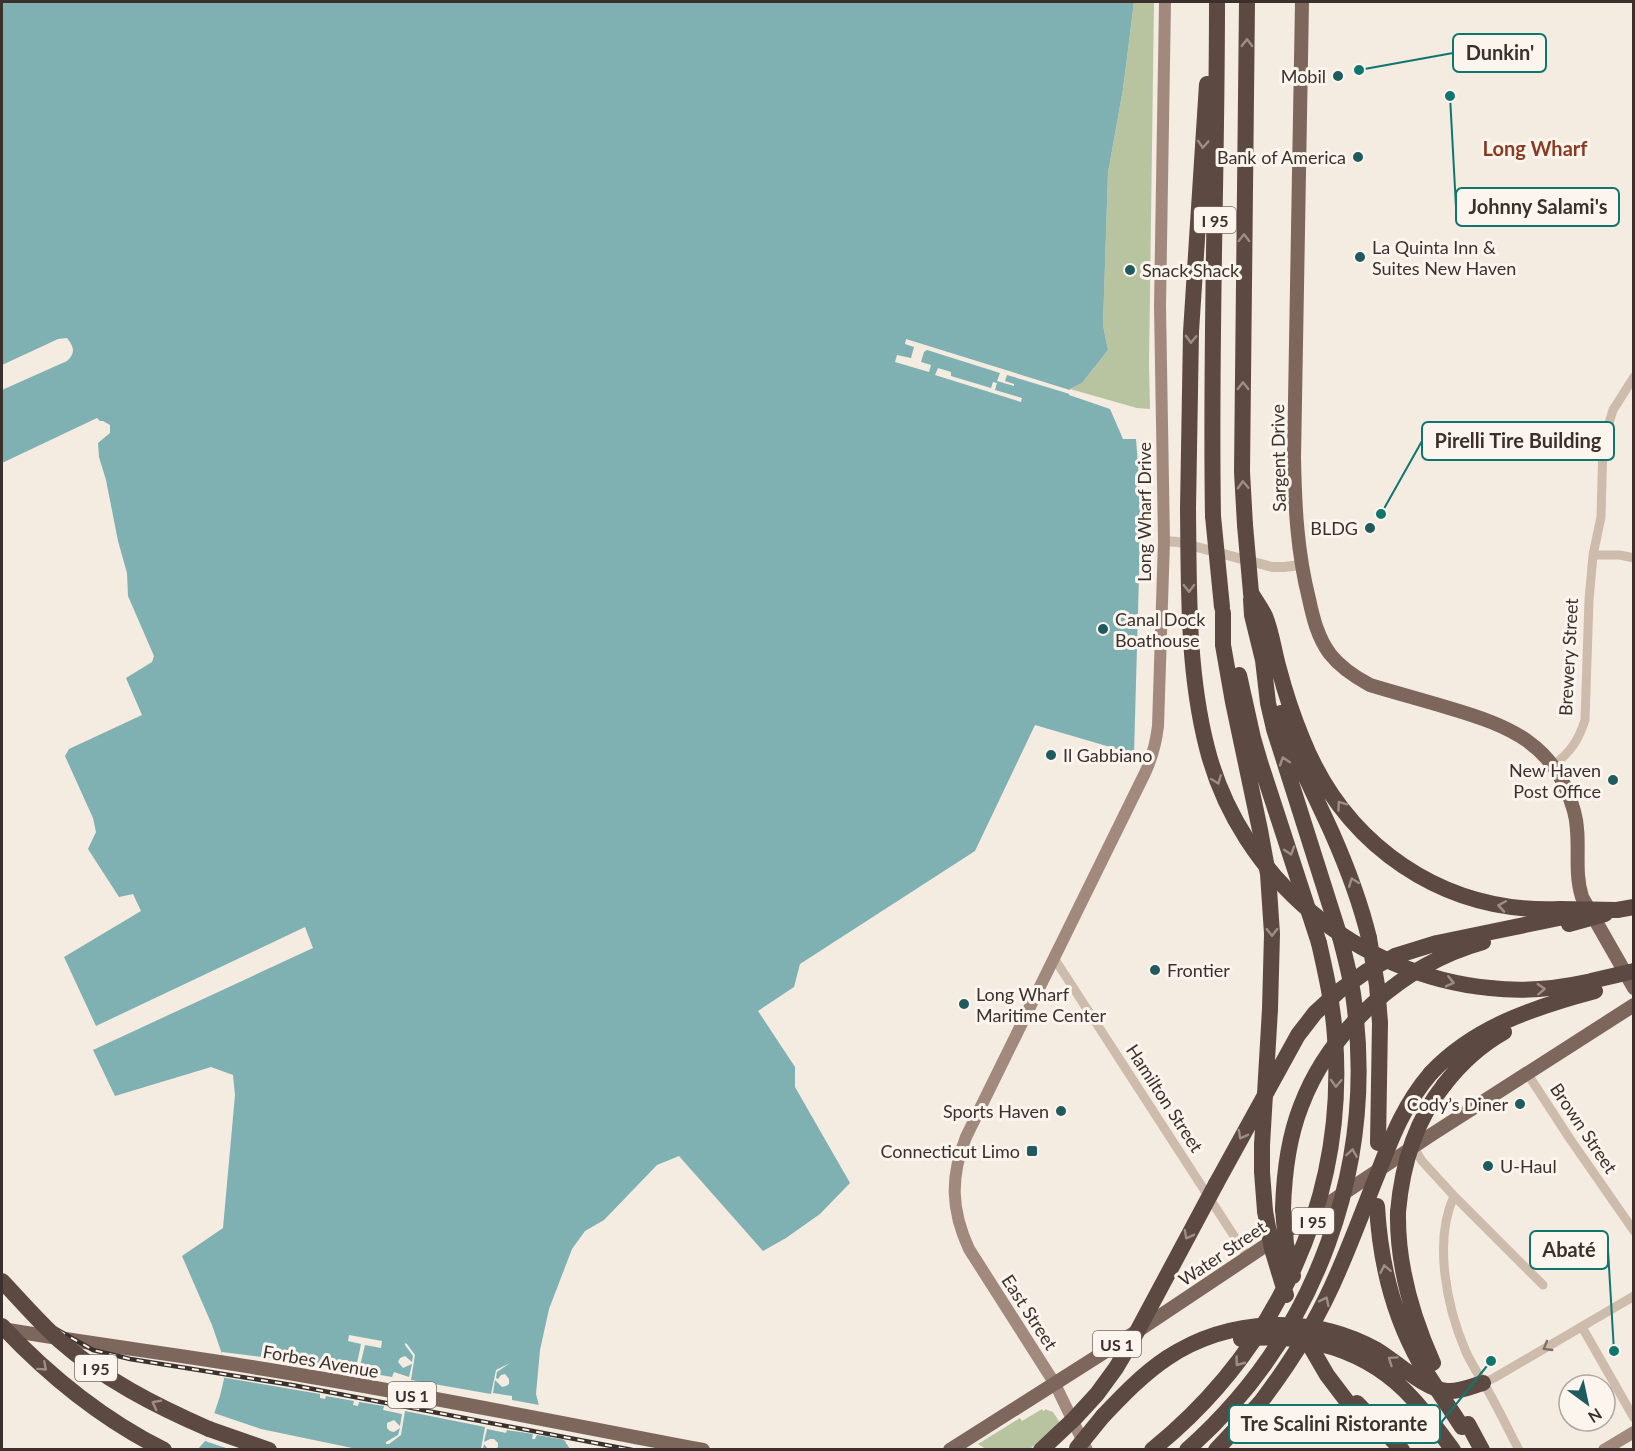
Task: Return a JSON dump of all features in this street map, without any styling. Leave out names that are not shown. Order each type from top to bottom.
[{"type":"highway","points":[[1217,2],[1207,85],[1195,265],[1188,509],[1189,601],[1194,672],[1199,709],[1213,769],[1225,799],[1242,831],[1267,867],[1294,898],[1328,927],[1355,945],[1389,962],[1427,976],[1462,985],[1520,990],[1593,986]]},
{"type":"highway","name":"I 95","points":[[1152,1449],[1201,1406],[1228,1376],[1270,1315],[1287,1285],[1312,1222],[1328,1167],[1336,1088],[1334,1020],[1319,943],[1255,746],[1233,642],[1223,610],[1213,516],[1212,438],[1217,2]]},
{"type":"highway","name":"I 95","points":[[1186,1449],[1233,1404],[1251,1382],[1282,1338],[1309,1289],[1321,1263],[1339,1211],[1352,1157],[1358,1102],[1359,1075],[1353,992],[1340,937],[1279,745],[1268,703],[1259,616],[1251,593],[1242,454],[1248,6]]},
{"type":"highway","points":[[1223,610],[1223,645],[1268,874],[1272,934],[1262,1172],[1265,1211],[1272,1249],[1292,1310],[1319,1363],[1390,1449]]},
{"type":"highway","points":[[1259,616],[1307,749],[1332,794],[1364,833],[1409,870],[1453,893],[1501,906],[1530,909],[1565,917]]},
{"type":"highway","points":[[1263,660],[1291,742],[1353,883],[1369,938],[1377,985],[1380,1023],[1377,1206],[1381,1246],[1392,1299],[1405,1334],[1427,1363],[1482,1449]]},
{"type":"highway","points":[[1402,1449],[1355,1405],[1303,1309],[1288,1256],[1283,1209],[1287,1155],[1301,1105],[1323,1062],[1343,1036],[1367,1009],[1405,978],[1449,955],[1565,917],[1575,909],[1625,909]]},
{"type":"highway","points":[[1041,1449],[1080,1413],[1116,1368],[1298,1035],[1315,1013],[1353,980],[1381,963],[1423,946],[1565,917]]},
{"type":"highway","points":[[1427,1363],[1404,1275],[1398,1238],[1398,1212],[1402,1179],[1411,1146],[1432,1102],[1438,1079],[1461,1046],[1496,1025],[1593,986],[1634,973]]},
{"type":"highway","points":[[1216,1449],[1260,1403],[1305,1339],[1339,1271],[1400,1119],[1414,1095],[1438,1079]]},
{"type":"highway","name":"I 95","points":[[2,1281],[60,1341],[118,1383],[183,1418],[269,1449]]},
{"type":"highway","points":[[1080,1449],[1104,1418],[1146,1374],[1177,1352],[1221,1333],[1256,1326],[1282,1325],[1314,1328],[1349,1337],[1380,1352],[1427,1384],[1443,1390],[1456,1391],[1483,1383]]},
{"type":"highway","name":"I 95","points":[[2,1328],[73,1392],[125,1429],[164,1449]]},
{"type":"highway","points":[[1104,1418],[1161,1371],[1195,1352],[1238,1339],[1286,1338],[1332,1346],[1370,1363],[1413,1398],[1454,1449]]},
{"type":"main road","name":"Long Wharf Drive","points":[[954,1192],[956,1165],[966,1137],[1145,773],[1157,740],[1164,541],[1160,306],[1165,2]]},
{"type":"main road","name":"Sargent Drive","points":[[1302,2],[1294,458],[1295,506],[1301,565],[1314,619],[1330,654],[1354,676],[1370,685],[1491,721],[1511,730],[1536,747],[1553,766]]},
{"type":"main road","points":[[1553,766],[1565,787],[1574,812],[1578,833],[1579,887],[1582,897],[1634,988]]},
{"type":"main road","name":"Water Street","points":[[950,1449],[1139,1330],[1247,1256],[1634,1005]]},
{"type":"main road","name":"East Street","points":[[954,1192],[958,1219],[969,1249],[1055,1384],[1080,1449]]},
{"type":"main road","name":"Forbes Avenue","points":[[2,1328],[308,1376],[703,1449]]},
{"type":"main road","points":[[1604,1449],[1634,1432]]},
{"type":"street","name":"Brewery Street","points":[[1553,766],[1572,749],[1585,720],[1588,608],[1593,555],[1602,509],[1603,443],[1613,410],[1634,377]]},
{"type":"street","points":[[1164,541],[1178,542],[1272,567],[1301,565]]},
{"type":"street","points":[[1593,555],[1620,555],[1634,558]]},
{"type":"street","name":"Hamilton Street","points":[[1054,958],[1247,1256]]},
{"type":"street","name":"Brown Street","points":[[1527,1073],[1634,1231]]},
{"type":"street","points":[[1413,1148],[1454,1196],[1543,1285]]},
{"type":"street","points":[[1454,1196],[1447,1214],[1444,1255],[1454,1316],[1472,1365],[1519,1449]]},
{"type":"street","points":[[1483,1383],[1634,1296]]},
{"type":"street","points":[[1582,1327],[1634,1418]]},
{"type":"green space","points":[[1134,2],[1154,2],[1150,409],[1137,408],[1070,389],[1082,383],[1108,350],[1103,325],[1108,173],[1123,89]]},
{"type":"green space","points":[[1042,1409],[1053,1412],[1060,1423],[1030,1449],[986,1449],[978,1444],[1020,1418],[1022,1421]]},
{"type":"water","points":[[2,2],[1134,2],[1123,89],[1108,173],[1103,325],[1108,350],[1082,383],[1070,389],[1069,395],[1110,409],[1123,439],[1136,439],[1141,505],[1134,754],[1035,725],[975,851],[800,964],[794,987],[758,1011],[795,1067],[795,1087],[850,1183],[820,1214],[763,1251],[679,1156],[657,1165],[604,1220],[585,1231],[572,1249],[549,1309],[540,1350],[536,1394],[543,1421],[565,1441],[570,1449],[198,1449],[205,1441],[220,1396],[224,1379],[220,1362],[222,1354],[182,1256],[223,1228],[235,1095],[233,1075],[211,1067],[115,1096],[93,1050],[313,948],[305,927],[96,1026],[64,957],[141,911],[133,894],[119,897],[88,849],[96,832],[93,818],[65,756],[69,749],[142,715],[126,678],[152,662],[154,656],[128,596],[127,573],[99,457],[98,443],[110,433],[110,425],[97,418],[2,463],[2,390],[67,361],[73,350],[67,338],[58,339],[2,365]]},
{"type":"pier","points":[[906,339],[1073,391],[1072,393],[1096,402],[1007,375],[1005,381],[1014,386],[997,381],[1000,373],[927,350],[921,362],[931,365],[929,372],[895,362],[897,355],[911,358],[914,347],[905,344]]},
{"type":"pier","points":[[938,368],[951,372],[951,376],[991,388],[993,382],[997,383],[995,390],[1022,398],[1021,402],[935,375]]},
{"type":"pier","points":[[349,1335],[382,1341],[381,1348],[365,1345],[360,1366],[363,1367],[363,1372],[392,1377],[394,1372],[409,1377],[412,1364],[403,1368],[398,1362],[405,1356],[412,1362],[413,1356],[405,1343],[415,1355],[411,1380],[491,1394],[496,1370],[510,1363],[497,1372],[496,1378],[505,1374],[509,1379],[509,1384],[502,1387],[495,1380],[493,1393],[512,1396],[512,1400],[539,1405],[538,1400],[541,1401],[546,1419],[567,1439],[569,1444],[566,1444],[566,1440],[537,1435],[535,1439],[532,1439],[533,1434],[507,1430],[506,1433],[487,1429],[484,1442],[494,1439],[498,1447],[488,1449],[484,1444],[481,1449],[485,1427],[405,1411],[401,1435],[386,1444],[398,1435],[400,1428],[394,1432],[390,1431],[387,1423],[394,1420],[400,1426],[402,1414],[383,1410],[384,1406],[359,1402],[358,1406],[353,1405],[354,1401],[326,1396],[325,1399],[320,1398],[320,1394],[220,1377],[222,1352],[326,1365],[327,1362],[330,1366],[356,1368],[361,1344],[348,1341]]},
{"type":"pier","points":[[214,1413],[261,1429],[357,1449],[232,1450],[205,1441]]},
{"type":"railway","points":[[2,1290],[47,1324],[93,1350],[130,1359],[292,1385],[632,1450]]},
{"type":"place","name":"Dunkin'","points":[[1359,70]]},
{"type":"place","name":"Mobil","points":[[1338,76]]},
{"type":"place","name":"Johnny Salami's","points":[[1450,96]]},
{"type":"place","name":"Bank of America","points":[[1358,157]]},
{"type":"place","name":"La Quinta Inn & Suites New Haven","points":[[1360,257]]},
{"type":"place","name":"Snack Shack","points":[[1130,270]]},
{"type":"place","name":"Pirelli Tire Building","points":[[1381,514]]},
{"type":"place","name":"BLDG","points":[[1370,528]]},
{"type":"place","name":"Canal Dock Boathouse","points":[[1103,629]]},
{"type":"place","name":"Il Gabbiano","points":[[1051,755]]},
{"type":"place","name":"New Haven Post Office","points":[[1613,780]]},
{"type":"place","name":"Frontier","points":[[1155,970]]},
{"type":"place","name":"Long Wharf Maritime Center","points":[[964,1004]]},
{"type":"place","name":"Cody’s Diner","points":[[1520,1104]]},
{"type":"place","name":"Sports Haven","points":[[1061,1111]]},
{"type":"place","name":"Connecticut Limo","points":[[1032,1151]]},
{"type":"place","name":"U-Haul","points":[[1488,1166]]},
{"type":"place","name":"Abaté","points":[[1614,1351]]},
{"type":"place","name":"Tre Scalini Ristorante","points":[[1491,1361]]},
{"type":"district","name":"Long Wharf","points":[[1535,148]]}]
